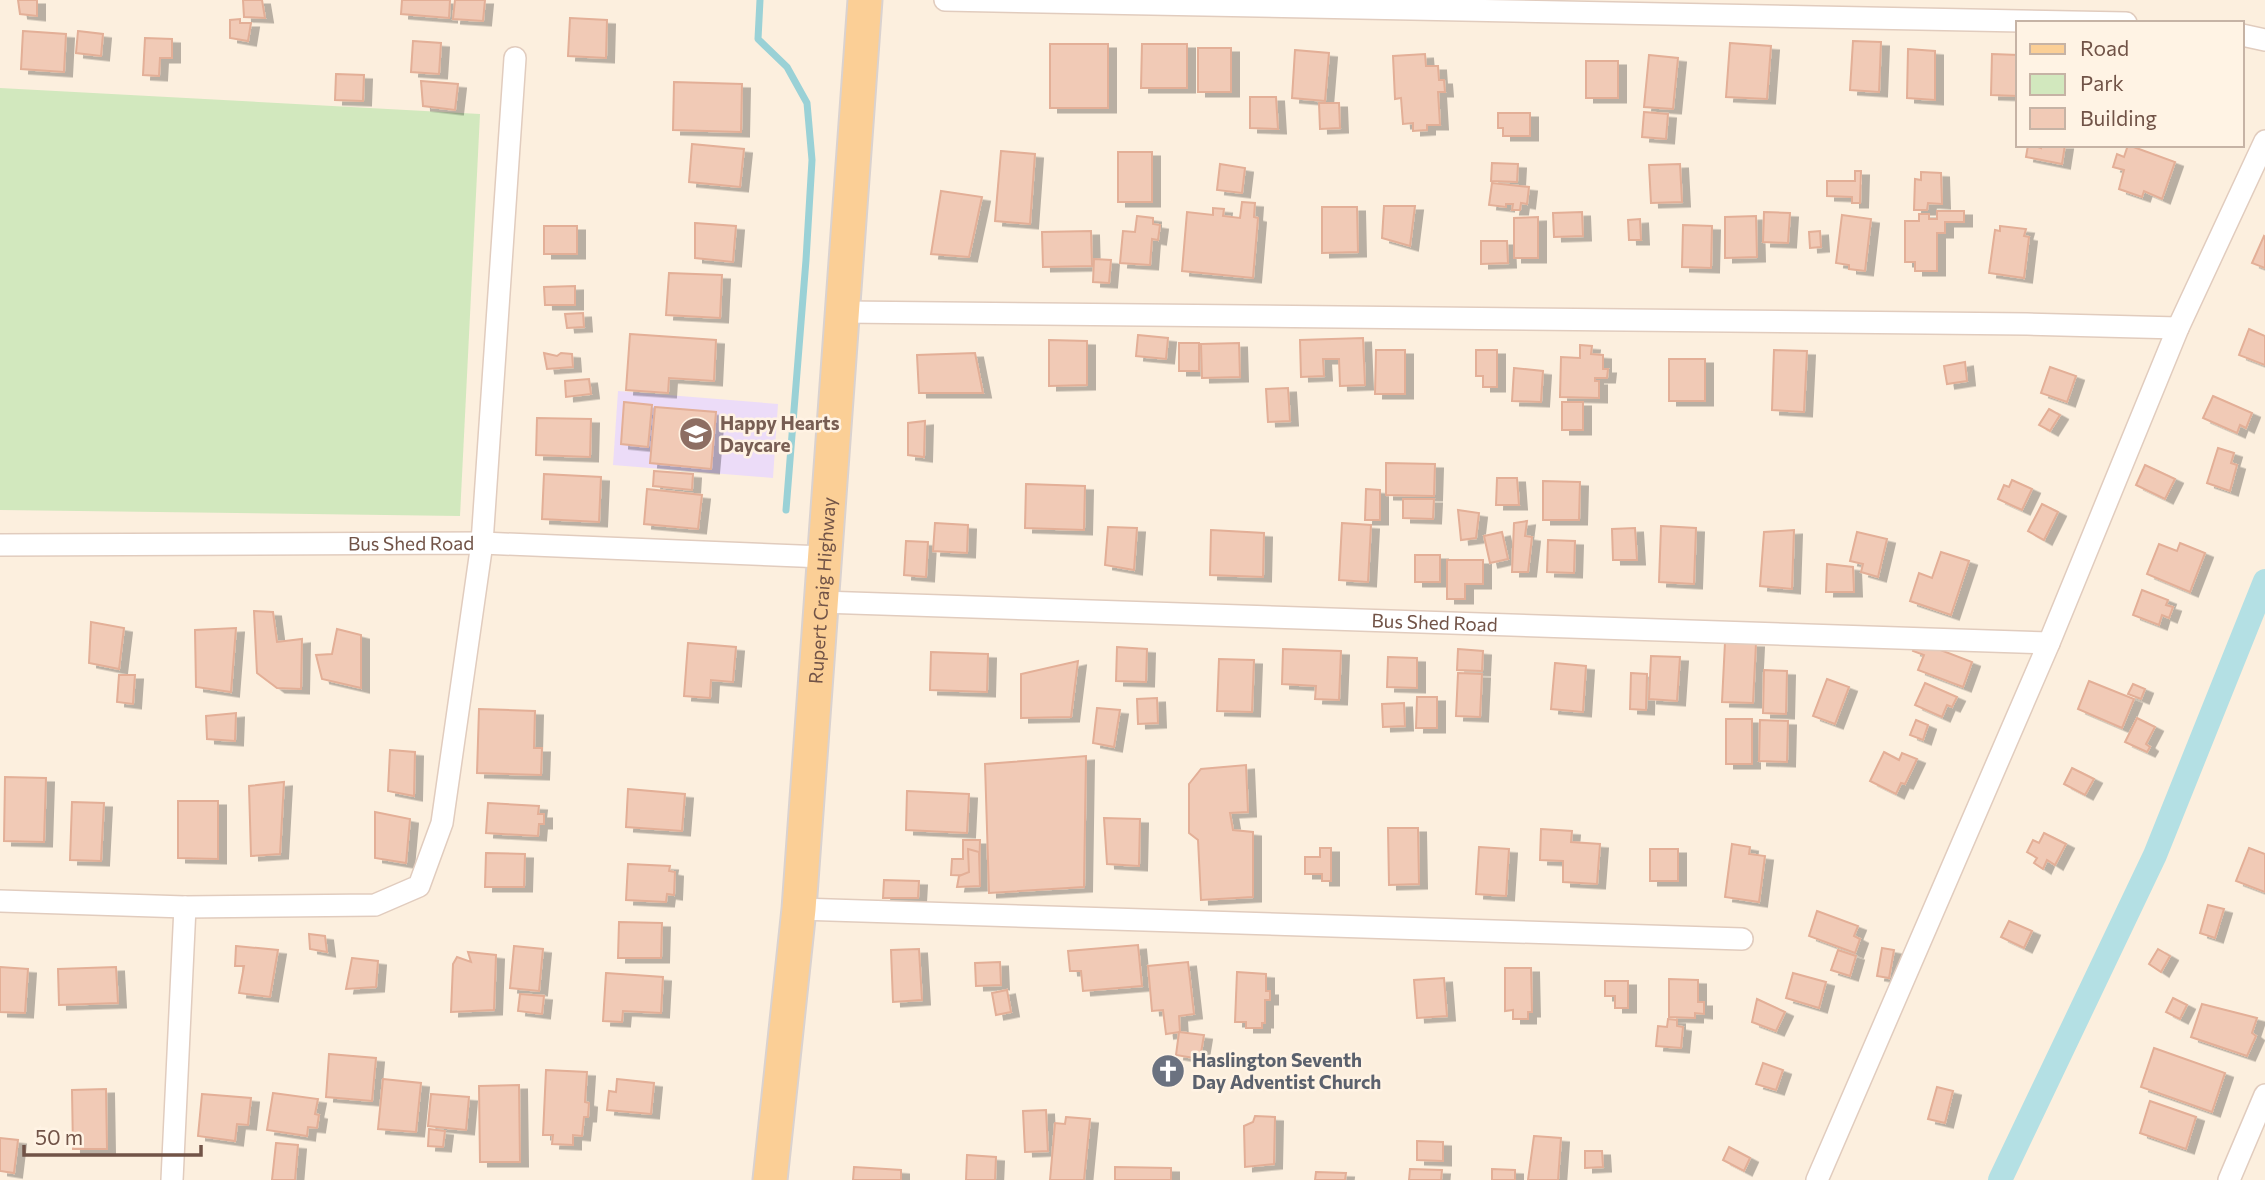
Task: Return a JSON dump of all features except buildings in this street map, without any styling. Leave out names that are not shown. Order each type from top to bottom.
[{"type":"main road","name":"Rupert Craig Highway","points":[[771,1180],[799,909],[865,0]]},
{"type":"street","points":[[946,0],[2023,21]]},
{"type":"street","points":[[2244,35],[2265,40]]},
{"type":"street","points":[[0,901],[185,907],[375,905],[419,886],[442,822],[482,543],[515,58]]},
{"type":"street","points":[[1817,1180],[2049,643],[2178,328],[2265,141]]},
{"type":"street","points":[[843,312],[1972,323],[2178,328]]},
{"type":"street","name":"Bus Shed Road","points":[[0,545],[482,543],[824,557]]},
{"type":"street","name":"Bus Shed Road","points":[[821,602],[2049,643]]},
{"type":"street","points":[[172,1180],[185,907]]},
{"type":"street","points":[[799,909],[1742,939]]},
{"type":"street","points":[[2229,1180],[2265,1095]]},
{"type":"shaded area","name":"Happy Hearts Daycare","points":[[618,391],[778,404],[773,478],[613,465]]},
{"type":"green space","points":[[0,88],[480,114],[460,516],[0,510]]},
{"type":"waterway","points":[[760,0],[758,39],[787,67],[807,103],[812,160],[786,510]]},
{"type":"waterway","points":[[2000,1180],[2155,855],[2265,581]]},
{"type":"place","name":"Happy Hearts Daycare","points":[[696,434]]},
{"type":"place","name":"Haslington Seventh Day Adventist Church","points":[[1168,1071]]}]
